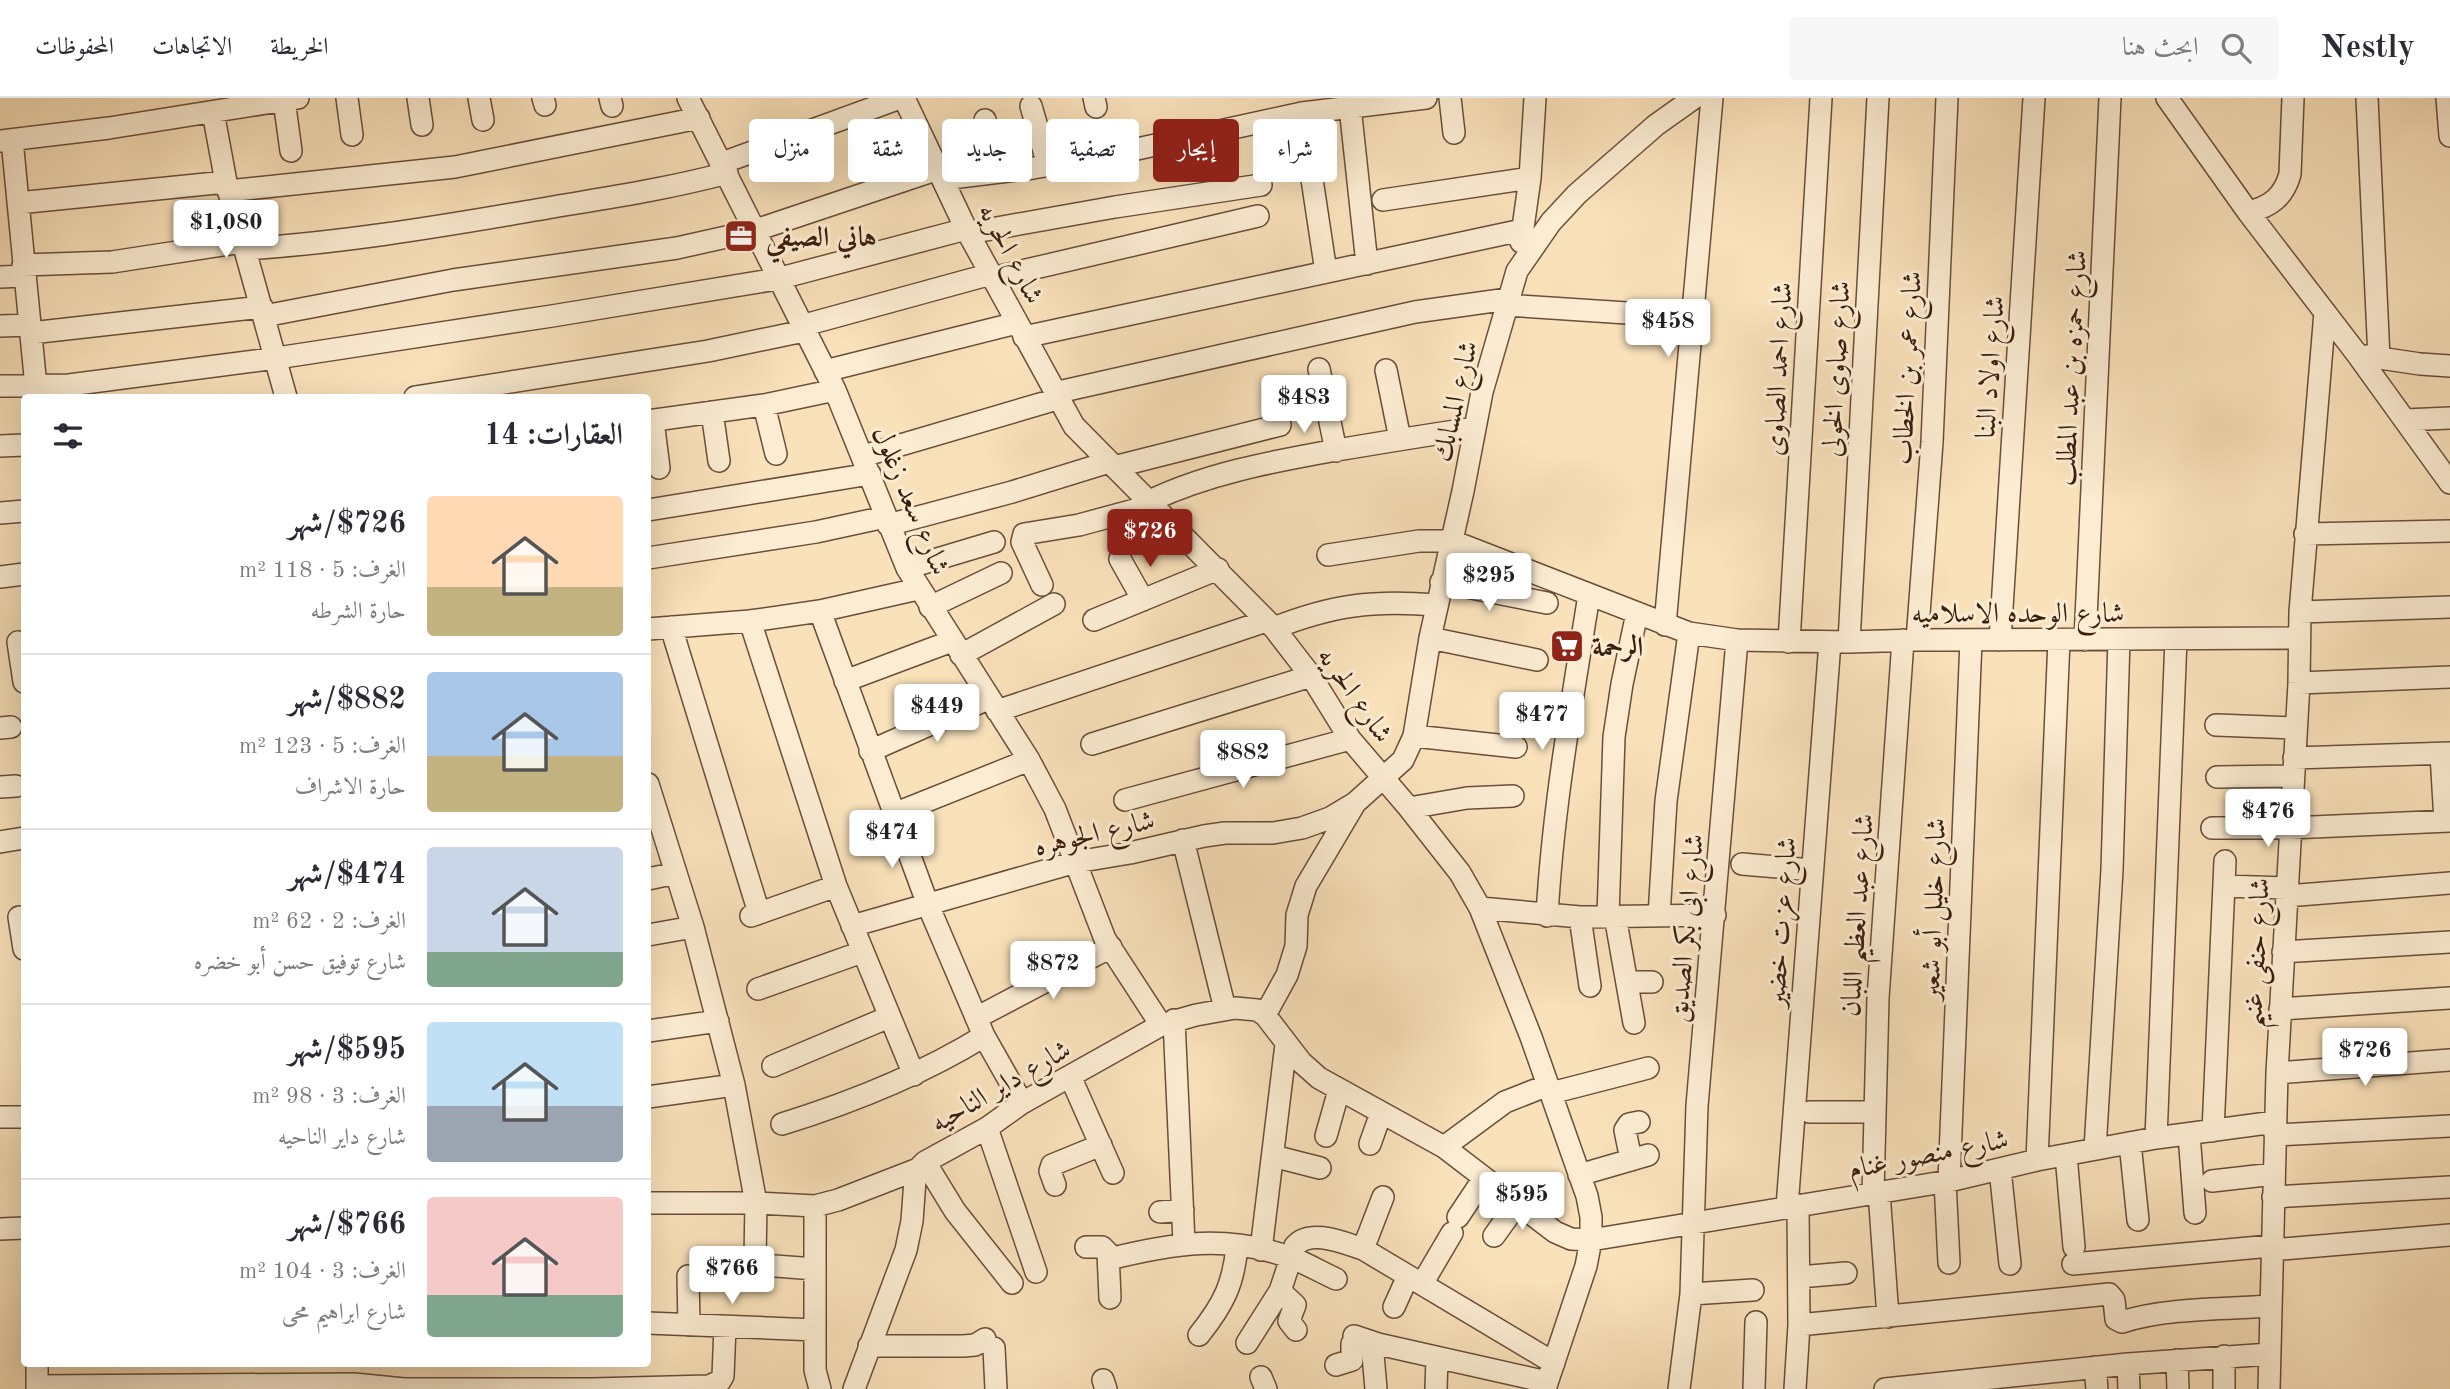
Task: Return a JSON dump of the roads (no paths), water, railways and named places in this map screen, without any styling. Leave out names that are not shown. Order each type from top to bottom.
[{"type":"street","points":[[347,98],[352,135]]},
{"type":"street","points":[[418,98],[422,125]]},
{"type":"street","points":[[479,98],[482,120]]},
{"type":"street","name":"شارع سعد زغلول","points":[[688,98],[835,390],[907,568],[1029,760],[1055,809],[1092,909],[1111,947],[1168,1023]]},
{"type":"street","points":[[1450,98],[1454,133]]},
{"type":"street","points":[[1517,271],[1530,178],[1535,98]]},
{"type":"street","name":"شارع المسابك","points":[[1382,779],[1403,760],[1414,736],[1436,605],[1482,392],[1517,271],[1552,222],[1577,194],[1691,98]]},
{"type":"street","points":[[1665,625],[1712,98]]},
{"type":"street","name":"شارع احمد الصاوى","points":[[1789,642],[1821,98]]},
{"type":"street","name":"شارع صاوى الخولى","points":[[1840,642],[1878,98]]},
{"type":"street","name":"شارع عمر بن الخطاب","points":[[1910,640],[1932,442],[1947,98]]},
{"type":"street","name":"شارع اولاد البنا","points":[[2000,640],[2034,98]]},
{"type":"street","name":"شارع حمزه بن عبد المطلب","points":[[2085,640],[2110,98]]},
{"type":"street","points":[[2167,98],[2248,212],[2357,354],[2450,483]]},
{"type":"street","points":[[2248,212],[2271,204],[2287,186],[2290,174],[2293,98]]},
{"type":"street","points":[[2367,98],[2379,358]]},
{"type":"street","points":[[2446,98],[2450,136]]},
{"type":"street","points":[[36,391],[24,270],[12,212],[6,141],[291,99],[290,150]]},
{"type":"street","points":[[0,277],[24,270],[244,246],[327,243],[611,199],[672,187],[906,99]]},
{"type":"street","name":"شارع الحريه","points":[[906,99],[991,276],[1074,426],[1270,624],[1311,676],[1350,739],[1409,807],[1460,873],[1479,908],[1531,1037],[1587,1196],[1591,1217],[1591,1240],[1586,1266],[1548,1382]]},
{"type":"street","points":[[1139,149],[1302,113],[1416,99]]},
{"type":"street","points":[[1031,106],[1046,158]]},
{"type":"street","points":[[1350,107],[1367,264]]},
{"type":"street","points":[[213,112],[227,187],[285,394]]},
{"type":"street","points":[[1302,113],[1326,272]]},
{"type":"street","points":[[12,212],[227,187],[455,167],[699,118]]},
{"type":"street","points":[[0,326],[31,329],[263,312],[463,278],[664,250],[753,231],[940,174]]},
{"type":"street","points":[[1383,201],[1530,178]]},
{"type":"street","points":[[0,386],[36,391],[276,358],[777,279],[968,231],[1261,185]]},
{"type":"street","points":[[434,394],[708,351],[803,328],[991,276],[1258,216]]},
{"type":"street","points":[[825,371],[1021,330],[1367,264],[1522,230]]},
{"type":"street","points":[[651,509],[866,465],[1056,396],[1415,312],[1507,302],[1642,314]]},
{"type":"street","name":"شارع حنفى غنيم","points":[[2269,1389],[2277,1073],[2299,683],[2300,612],[2325,312]]},
{"type":"street","points":[[2357,354],[2450,366]]},
{"type":"street","points":[[1319,369],[1336,451]]},
{"type":"street","points":[[1386,370],[1400,439]]},
{"type":"street","points":[[651,421],[764,405],[835,390]]},
{"type":"street","points":[[764,405],[776,454]]},
{"type":"street","points":[[712,412],[719,461]]},
{"type":"street","points":[[2405,420],[2450,418]]},
{"type":"street","points":[[651,558],[886,521],[1280,425]]},
{"type":"street","points":[[651,426],[659,468]]},
{"type":"street","points":[[1042,585],[1022,542],[1024,534],[1079,525],[1152,503],[1171,491],[1257,466],[1475,428]]},
{"type":"street","points":[[0,446],[21,445]]},
{"type":"street","points":[[0,513],[21,511]]},
{"type":"street","points":[[2305,534],[2450,531]]},
{"type":"street","points":[[1328,555],[1419,541],[1451,541]]},
{"type":"street","name":"شارع الوحده الاسلاميه","points":[[1451,541],[1665,625],[1689,633],[1737,640],[1840,642],[2299,638]]},
{"type":"street","points":[[907,568],[994,542]]},
{"type":"street","points":[[1120,559],[1143,600]]},
{"type":"street","points":[[1094,620],[1217,569]]},
{"type":"street","points":[[930,607],[1001,573]]},
{"type":"street","points":[[0,577],[21,574]]},
{"type":"street","points":[[1441,582],[1546,604]]},
{"type":"street","points":[[651,629],[750,621],[820,611],[918,589]]},
{"type":"street","points":[[1547,916],[1550,852],[1560,769],[1589,595]]},
{"type":"street","points":[[870,751],[992,705],[1312,613],[1353,604],[1395,602],[1436,605]]},
{"type":"street","points":[[845,681],[956,648],[1054,604]]},
{"type":"street","points":[[2300,612],[2450,607]]},
{"type":"street","points":[[820,611],[928,905],[980,1027],[1023,1103]]},
{"type":"street","points":[[1634,1023],[1612,916],[1614,737],[1637,613]]},
{"type":"street","points":[[750,621],[836,886],[914,1075]]},
{"type":"street","points":[[671,626],[755,914],[836,886]]},
{"type":"street","points":[[1659,916],[1666,801],[1689,633]]},
{"type":"street","points":[[1430,638],[1537,660]]},
{"type":"street","points":[[2095,1149],[2112,870],[2119,639]]},
{"type":"street","points":[[2156,1138],[2176,639]]},
{"type":"street","name":"شارع ابى بكر الصديق","points":[[1679,1389],[1691,1294],[1697,1106],[1737,640]]},
{"type":"street","name":"شارع عبد العظيم اللبان","points":[[1876,1192],[1874,1112],[1878,998],[1910,640]]},
{"type":"street","name":"شارع خليل أبو شعير","points":[[1949,1263],[1947,1181],[1971,640]]},
{"type":"street","points":[[2036,1160],[2059,640]]},
{"type":"street","points":[[14,642],[21,670]]},
{"type":"street","name":"شارع عزت خضير","points":[[1795,1389],[1799,1277],[1792,1206],[1812,870],[1840,642]]},
{"type":"street","points":[[1092,744],[1311,676]]},
{"type":"street","points":[[2299,683],[2450,677]]},
{"type":"street","points":[[2216,725],[2296,728]]},
{"type":"street","points":[[1414,736],[1516,747]]},
{"type":"street","points":[[1125,800],[1350,739]]},
{"type":"street","points":[[2212,828],[2290,828],[2447,821],[2446,754],[2294,767],[2217,777]]},
{"type":"street","points":[[894,814],[1029,760]]},
{"type":"street","name":"شارع الجوهره","points":[[852,926],[1076,862],[1225,833],[1273,833],[1302,828],[1330,818],[1355,803],[1382,779]]},
{"type":"street","points":[[651,794],[693,927],[734,1085],[756,1203],[756,1261],[761,1265],[815,1269]]},
{"type":"street","points":[[1409,807],[1467,798],[1513,796]]},
{"type":"street","points":[[1355,803],[1306,887],[1297,915],[1296,946],[1287,975],[1265,1015],[1301,1062],[1319,1078],[1444,1147],[1555,1232],[1571,1239],[1591,1240]]},
{"type":"street","points":[[0,842],[21,838]]},
{"type":"street","points":[[1183,840],[1226,1009]]},
{"type":"street","points":[[2213,1131],[2225,861]]},
{"type":"street","points":[[1742,864],[1812,870]]},
{"type":"street","points":[[651,878],[676,873]]},
{"type":"street","points":[[2224,886],[2287,892],[2450,883]]},
{"type":"street","points":[[1479,908],[1580,917],[1715,915]]},
{"type":"street","points":[[1580,917],[1590,986]]},
{"type":"street","points":[[14,918],[21,940]]},
{"type":"street","points":[[651,935],[693,927]]},
{"type":"street","points":[[2283,952],[2450,942]]},
{"type":"street","points":[[782,1124],[823,1112],[914,1075],[980,1027],[1111,947]]},
{"type":"street","points":[[758,989],[862,953]]},
{"type":"street","points":[[1627,982],[1652,982]]},
{"type":"street","points":[[2280,1009],[2450,999]]},
{"type":"street","name":"شارع داير الناحيه","points":[[854,1389],[906,1250],[912,1221],[915,1180],[922,1166],[987,1128],[1023,1103],[1168,1023],[1245,1007],[1265,1015]]},
{"type":"street","points":[[773,1066],[889,1017]]},
{"type":"street","points":[[651,1031],[718,1021]]},
{"type":"street","points":[[1168,1023],[1184,1243]]},
{"type":"street","points":[[1261,1250],[1286,1044]]},
{"type":"street","points":[[2277,1073],[2450,1060]]},
{"type":"street","points":[[1444,1147],[1505,1102],[1549,1089],[1648,1068]]},
{"type":"street","points":[[1070,1076],[1113,1173]]},
{"type":"street","points":[[651,1097],[734,1085]]},
{"type":"street","points":[[1326,1136],[1339,1090]]},
{"type":"street","points":[[1810,1112],[1874,1112]]},
{"type":"street","points":[[1370,1144],[1381,1113]]},
{"type":"street","points":[[0,1117],[21,1117]]},
{"type":"street","points":[[1579,1175],[1640,1157],[1625,1130],[1629,1124],[1639,1122]]},
{"type":"street","name":"شارع منصور غنام","points":[[1591,1240],[1947,1181],[2036,1160],[2156,1138],[2213,1131],[2450,1126]]},
{"type":"street","points":[[987,1128],[1036,1272]]},
{"type":"street","points":[[2189,1134],[2195,1213]]},
{"type":"street","points":[[2130,1143],[2138,1220]]},
{"type":"street","points":[[1055,1185],[1050,1171],[1052,1165],[1101,1145]]},
{"type":"street","points":[[2066,1155],[2073,1256],[2271,1248],[2450,1235]]},
{"type":"street","points":[[1273,1156],[1320,1168]]},
{"type":"street","points":[[651,1203],[815,1206],[838,1200],[922,1166],[955,1210],[991,1271],[1012,1283]]},
{"type":"street","points":[[2000,1169],[2010,1264]]},
{"type":"street","points":[[2212,1181],[2274,1174]]},
{"type":"street","points":[[1394,1307],[1455,1225],[1485,1178]]},
{"type":"street","points":[[2273,1197],[2450,1186]]},
{"type":"street","points":[[1876,1192],[1888,1317]]},
{"type":"street","points":[[1363,1249],[1383,1197]]},
{"type":"street","points":[[1493,1236],[1517,1204]]},
{"type":"street","points":[[815,1206],[815,1370],[820,1389]]},
{"type":"street","points":[[1160,1212],[1183,1210]]},
{"type":"street","points":[[0,1229],[21,1227]]},
{"type":"street","points":[[1247,1343],[1280,1291],[1295,1246],[1307,1237],[1342,1242],[1363,1249],[1415,1280],[1548,1382]]},
{"type":"street","points":[[1109,1259],[1184,1243],[1220,1242],[1292,1258],[1336,1279]]},
{"type":"street","points":[[1199,1335],[1219,1311],[1229,1290],[1237,1245]]},
{"type":"street","points":[[1087,1247],[1102,1247],[1109,1259],[1110,1298]]},
{"type":"street","points":[[1799,1277],[1846,1273]]},
{"type":"street","points":[[688,1276],[689,1325]]},
{"type":"street","points":[[1691,1294],[1752,1290]]},
{"type":"street","points":[[1280,1291],[1295,1305],[1289,1321],[1296,1330]]},
{"type":"street","points":[[1799,1325],[2109,1294],[2114,1300],[2116,1319],[2122,1322],[2134,1318],[2193,1311],[2270,1306]]},
{"type":"street","points":[[1754,1389],[1756,1322]]},
{"type":"street","points":[[651,1323],[815,1330]]},
{"type":"street","points":[[37,1367],[37,1387],[354,1384],[404,1389],[592,1389],[709,1385],[720,1381],[723,1376],[725,1327]]},
{"type":"street","points":[[1336,1365],[1352,1360],[1352,1345],[1363,1340],[1548,1382]]},
{"type":"street","points":[[1363,1340],[1376,1389]]},
{"type":"street","points":[[869,1346],[963,1346],[989,1343],[996,1389]]},
{"type":"street","points":[[1885,1389],[2035,1381],[2095,1367],[2270,1354]]},
{"type":"street","points":[[2224,1356],[2224,1389]]},
{"type":"street","points":[[1436,1389],[1437,1358]]},
{"type":"street","points":[[2177,1360],[2178,1389]]},
{"type":"street","points":[[2128,1364],[2129,1389]]},
{"type":"street","points":[[123,1367],[123,1385]]},
{"type":"street","points":[[2095,1367],[2097,1389]]},
{"type":"place","name":"هاني الصيفي","points":[[741,236]]},
{"type":"place","name":"الرحمة","points":[[1567,646]]}]
